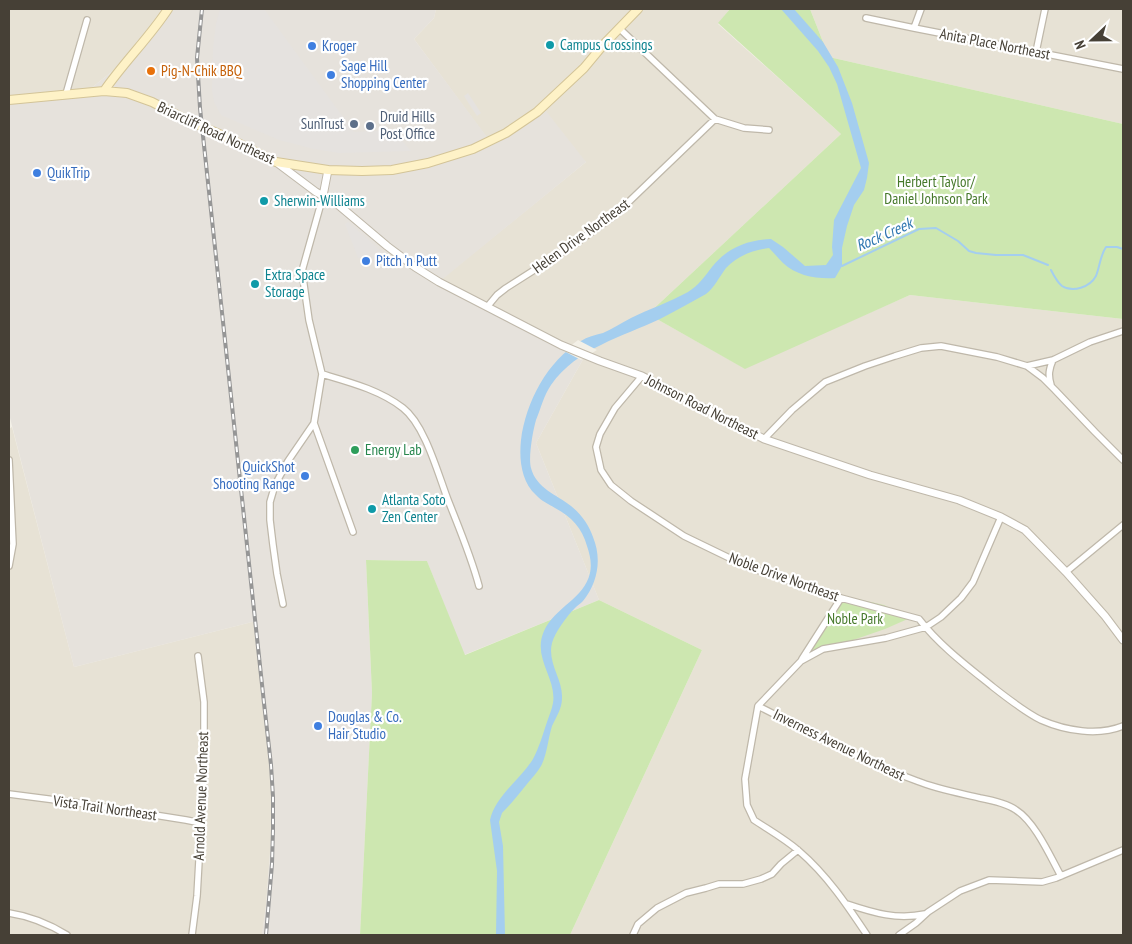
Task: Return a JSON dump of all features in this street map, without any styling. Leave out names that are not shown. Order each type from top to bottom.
[{"type":"main road","points":[[104,91],[159,23],[168,9]]},
{"type":"main road","name":"Briarcliff Road Northeast","points":[[9,100],[104,91],[127,94],[152,102],[276,162],[328,170],[362,171],[403,168],[428,163],[473,149],[506,133],[537,112],[584,68],[638,9]]},
{"type":"street","points":[[914,28],[921,9]]},
{"type":"street","points":[[1036,52],[1045,9]]},
{"type":"street","name":"Anita Place Northeast","points":[[866,18],[1123,69]]},
{"type":"street","points":[[66,94],[87,20]]},
{"type":"street","points":[[620,29],[715,119],[744,128],[769,130]]},
{"type":"street","name":"Helen Drive Northeast","points":[[488,307],[497,295],[506,288],[575,244],[614,216],[715,119]]},
{"type":"street","name":"Johnson Road Northeast","points":[[276,162],[323,196],[336,203],[387,246],[439,282],[561,345],[642,376],[764,438],[870,475],[959,500],[1025,530],[1066,572],[1105,616],[1123,640]]},
{"type":"street","points":[[283,604],[273,545],[270,502],[274,485],[314,423],[322,374],[309,320],[302,271],[323,196],[328,170]]},
{"type":"street","points":[[1027,366],[1053,360],[1090,342],[1123,331]]},
{"type":"street","points":[[764,438],[792,410],[825,382],[865,366],[921,348],[941,346],[997,357],[1027,366],[1043,378],[1123,460]]},
{"type":"street","points":[[1052,387],[1048,376],[1053,360]]},
{"type":"street","points":[[322,374],[353,383],[386,397],[404,408],[415,421],[432,456],[479,586]]},
{"type":"street","name":"Noble Drive Northeast","points":[[642,376],[615,408],[600,434],[596,446],[601,470],[611,485],[631,501],[684,536],[748,567],[841,598],[919,620],[958,659],[1011,700],[1040,719],[1066,728],[1090,732],[1113,730],[1123,726]]},
{"type":"street","points":[[314,423],[353,532]]},
{"type":"street","points":[[9,460],[13,544],[9,566]]},
{"type":"street","points":[[801,661],[824,649],[886,638],[926,627],[940,617],[961,598],[973,582],[1000,517]]},
{"type":"street","points":[[1066,572],[1123,526]]},
{"type":"street","points":[[841,598],[801,661],[758,706],[745,779],[747,805],[754,820],[798,850],[830,883],[847,904],[867,935]]},
{"type":"street","name":"Arnold Avenue Northeast","points":[[192,935],[197,896],[204,771],[204,702],[198,656]]},
{"type":"street","name":"Inverness Avenue Northeast","points":[[758,706],[872,763],[908,778],[988,800],[1016,810],[1032,826],[1060,876]]},
{"type":"street","name":"Vista Trail Northeast","points":[[9,794],[79,803],[201,823]]},
{"type":"street","points":[[633,935],[638,924],[657,908],[686,893],[719,884],[744,884],[761,879],[772,874],[798,850]]},
{"type":"street","points":[[899,935],[925,914],[960,891],[989,880],[1042,882],[1123,850]]},
{"type":"street","points":[[847,904],[871,913],[884,915],[910,916],[925,914]]},
{"type":"street","points":[[9,913],[19,914],[43,923],[67,935]]},
{"type":"shaded area","points":[[9,9],[173,9],[149,42],[90,89],[9,98]]},
{"type":"shaded area","points":[[173,9],[436,9],[434,18],[414,39],[487,137],[518,127],[542,106],[586,162],[439,282],[586,354],[536,443],[599,600],[464,655],[427,561],[366,560],[372,693],[360,935],[262,935],[274,801],[256,621],[74,667],[9,414],[9,98],[90,89],[149,42]]},
{"type":"shaded area","points":[[220,9],[264,9],[354,132],[393,130],[411,151],[339,153],[314,149],[279,140],[221,115],[214,102],[212,91],[213,48]]},
{"type":"shaded area","points":[[436,9],[730,9],[718,24],[841,134],[648,314],[744,368],[910,295],[1123,319],[1123,935],[570,935],[702,650],[599,600],[536,443],[586,354],[438,282],[586,162],[518,127],[487,138],[414,39],[434,18]]},
{"type":"shaded area","points":[[810,9],[1123,9],[1123,124],[829,57]]},
{"type":"shaded area","points":[[468,93],[481,113],[477,116],[464,96]]},
{"type":"shaded area","points":[[348,222],[389,258],[372,259],[369,255],[358,258],[345,224]]},
{"type":"shaded area","points":[[12,427],[74,667],[256,621],[274,801],[262,935],[9,935],[9,429]]},
{"type":"green space","name":"Herbert Taylor/ Daniel Johnson Park","points":[[730,9],[810,9],[829,57],[1123,124],[1123,319],[910,295],[745,369],[648,314],[841,134],[718,23]]},
{"type":"green space","points":[[366,560],[427,561],[465,655],[599,600],[702,650],[570,935],[360,935],[372,693]]},
{"type":"green space","name":"Noble Park","points":[[845,596],[884,605],[910,618],[885,629],[807,656]]},
{"type":"water","points":[[781,9],[794,9],[823,42],[838,67],[852,103],[869,163],[864,190],[854,205],[847,226],[842,248],[842,266],[835,278],[821,278],[794,271],[783,263],[769,248],[746,254],[726,268],[706,294],[660,319],[587,353],[562,372],[546,393],[534,430],[530,451],[531,468],[537,481],[542,486],[571,506],[587,524],[596,545],[598,562],[595,578],[588,594],[565,620],[552,643],[553,664],[562,691],[562,702],[552,726],[543,762],[502,813],[499,822],[503,846],[505,935],[496,935],[497,871],[490,820],[497,803],[533,759],[552,708],[552,685],[541,650],[544,631],[555,615],[582,590],[587,582],[591,566],[588,549],[579,528],[566,515],[538,497],[524,476],[520,447],[528,411],[533,397],[548,371],[569,349],[586,338],[603,333],[688,292],[699,283],[718,260],[738,246],[754,241],[771,239],[805,266],[826,265],[833,255],[834,220],[861,168],[837,84],[829,67],[818,51]]},
{"type":"pier","points":[[578,340],[597,350],[581,360],[564,351]]},
{"type":"waterway","name":"Rock Creek","points":[[842,266],[919,229],[936,228],[958,241],[969,251],[996,255],[1023,255],[1048,265]]},
{"type":"waterway","name":"Rock Creek","points":[[1051,270],[1062,286],[1071,289],[1081,288],[1090,283],[1096,276],[1106,247],[1123,249]]},
{"type":"railway","points":[[202,9],[197,58],[200,108],[271,765],[273,797],[272,864],[266,935]]},
{"type":"place","name":"Campus Crossings","points":[[550,45]]},
{"type":"place","name":"Kroger","points":[[312,46]]},
{"type":"place","name":"Pig-N-Chik BBQ","points":[[151,71]]},
{"type":"place","name":"Sage Hill Shopping Center","points":[[331,75]]},
{"type":"place","name":"SunTrust","points":[[354,124]]},
{"type":"place","name":"Druid Hills Post Office","points":[[370,126]]},
{"type":"place","name":"QuikTrip","points":[[37,173]]},
{"type":"place","name":"Sherwin-Williams","points":[[264,201]]},
{"type":"place","name":"Pitch 'n Putt","points":[[366,261]]},
{"type":"place","name":"Extra Space Storage","points":[[255,284]]},
{"type":"place","name":"Energy Lab","points":[[355,450]]},
{"type":"place","name":"QuickShot Shooting Range","points":[[305,476]]},
{"type":"place","name":"Atlanta Soto Zen Center","points":[[372,509]]},
{"type":"place","name":"Douglas & Co. Hair Studio","points":[[318,726]]}]
